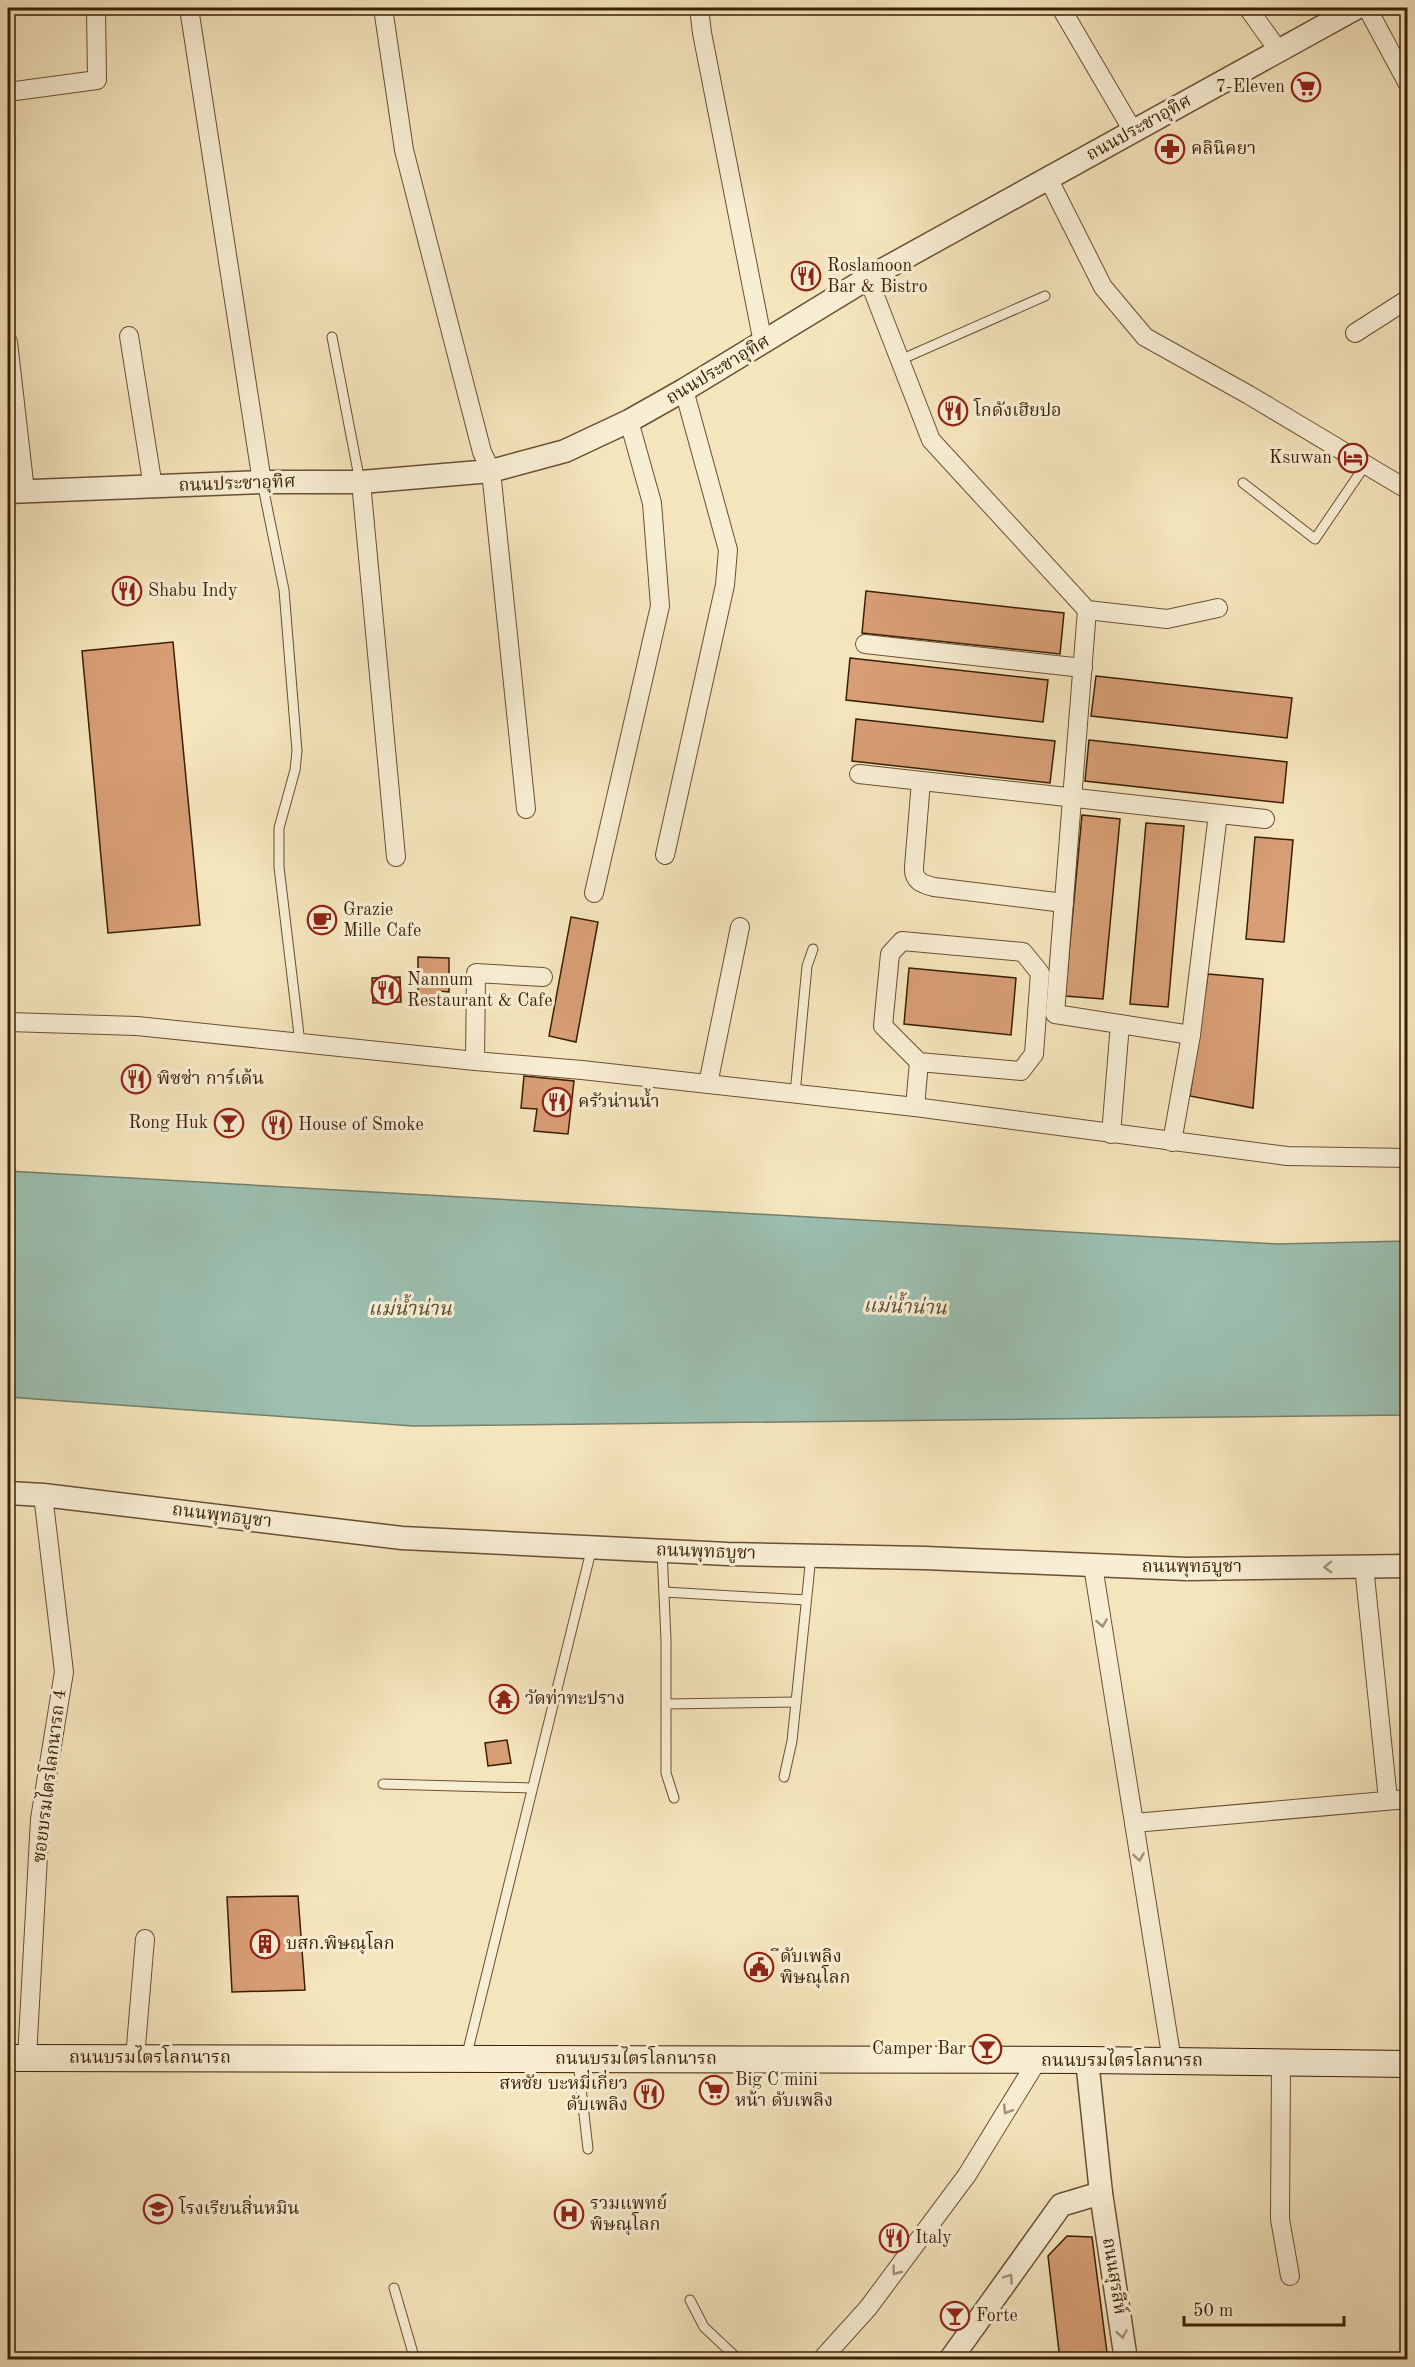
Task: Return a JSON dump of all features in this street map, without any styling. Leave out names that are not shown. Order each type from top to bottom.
[{"type":"main road","name":"ถนนบรมไตรโลกนารถ","points":[[17,2058],[1087,2060],[1407,2064]]},
{"type":"street","points":[[8,92],[97,80],[96,8]]},
{"type":"street","points":[[189,8],[262,483]]},
{"type":"street","points":[[382,8],[404,150],[482,452],[491,471],[526,809]]},
{"type":"street","points":[[699,8],[763,343]]},
{"type":"street","points":[[1061,8],[1133,131]]},
{"type":"street","points":[[1248,8],[1278,50]]},
{"type":"street","name":"ถนนประชาอุทิศ","points":[[16,491],[360,482],[491,471],[565,451],[629,421],[868,279],[1356,8]]},
{"type":"street","points":[[1367,8],[1407,84]]},
{"type":"street","points":[[1048,178],[1103,287],[1145,337],[1249,395],[1407,490]]},
{"type":"street","points":[[868,279],[931,440],[1087,610],[1167,619],[1218,608]]},
{"type":"street","points":[[1355,333],[1407,299]]},
{"type":"street","points":[[129,336],[153,486]]},
{"type":"street","points":[[8,342],[16,491]]},
{"type":"street","points":[[665,855],[724,585],[728,550],[684,390]]},
{"type":"street","points":[[594,893],[660,606],[652,503],[629,421]]},
{"type":"street","points":[[360,482],[396,857]]},
{"type":"street","points":[[1087,610],[1054,1014],[1191,1035]]},
{"type":"street","points":[[865,644],[1083,668]]},
{"type":"street","points":[[859,774],[1265,819]]},
{"type":"street","points":[[921,781],[914,867],[915,878],[918,882],[934,887],[1064,903]]},
{"type":"street","points":[[1172,1142],[1191,1035],[1218,814]]},
{"type":"street","points":[[708,1084],[740,927]]},
{"type":"street","points":[[902,941],[1023,952],[1040,973],[1034,1054],[1021,1071],[919,1062],[883,1026],[890,954],[902,941]]},
{"type":"street","points":[[475,1061],[476,974],[543,977]]},
{"type":"street","points":[[8,1022],[137,1026],[582,1070],[915,1107],[1287,1156],[1407,1158]]},
{"type":"street","points":[[1111,1134],[1120,1024]]},
{"type":"street","points":[[915,1107],[919,1062]]},
{"type":"street","name":"ถนนพุทธบูชา","points":[[8,1493],[43,1495],[402,1538],[662,1551],[925,1558],[1187,1569],[1407,1566]]},
{"type":"street","name":"ซอยบรมไตรโลกนารถ 4","points":[[17,2058],[40,1819],[64,1672],[43,1495]]},
{"type":"street","points":[[1093,1566],[1172,2061]]},
{"type":"street","points":[[1364,1566],[1388,1800]]},
{"type":"street","points":[[1134,1823],[1407,1798]]},
{"type":"street","points":[[135,2058],[145,1939]]},
{"type":"street","name":"ถนนสุรสีห์","points":[[1087,2060],[1101,2193],[1126,2360]]},
{"type":"street","points":[[821,2360],[868,2308],[967,2175],[1037,2061]]},
{"type":"street","points":[[1281,2062],[1280,2219],[1290,2276]]},
{"type":"street","points":[[951,2360],[1061,2205],[1101,2193]]},
{"type":"lane","points":[[900,360],[1046,296]]},
{"type":"lane","points":[[332,337],[360,482]]},
{"type":"lane","points":[[1244,483],[1314,538],[1366,464]]},
{"type":"lane","points":[[262,483],[284,590],[297,751],[296,770],[279,828],[279,867],[300,1043]]},
{"type":"lane","points":[[795,1094],[807,966],[813,949]]},
{"type":"lane","points":[[466,2059],[592,1547]]},
{"type":"lane","points":[[662,1551],[666,1773],[674,1798]]},
{"type":"lane","points":[[784,1777],[792,1741],[811,1556]]},
{"type":"lane","points":[[664,1592],[806,1600]]},
{"type":"lane","points":[[666,1704],[796,1702]]},
{"type":"lane","points":[[383,1784],[532,1788]]},
{"type":"lane","points":[[578,2059],[588,2149]]},
{"type":"lane","points":[[394,2288],[414,2360]]},
{"type":"lane","points":[[690,2300],[704,2327],[739,2360]]},
{"type":"water","name":"แม่น้ำน่าน","points":[[8,1171],[1278,1244],[1407,1241],[1407,1415],[413,1426],[8,1397]]},
{"type":"building","points":[[866,591],[1064,613],[1060,654],[862,633]]},
{"type":"building","points":[[173,642],[200,925],[108,933],[82,651]]},
{"type":"building","points":[[850,658],[1048,680],[1043,722],[846,700]]},
{"type":"building","points":[[1096,676],[1292,698],[1287,738],[1091,716]]},
{"type":"building","points":[[856,719],[1055,741],[1050,783],[852,761]]},
{"type":"building","points":[[1089,740],[1287,762],[1283,803],[1085,781]]},
{"type":"building","points":[[1082,815],[1120,819],[1103,999],[1065,996]]},
{"type":"building","points":[[1146,823],[1184,826],[1168,1007],[1130,1004]]},
{"type":"building","points":[[1255,837],[1293,840],[1284,942],[1246,939]]},
{"type":"building","points":[[571,917],[598,922],[576,1042],[549,1036]]},
{"type":"building","points":[[418,957],[449,958],[449,992],[439,991],[438,1005],[418,1005]]},
{"type":"building","points":[[909,968],[1016,978],[1011,1035],[904,1024]]},
{"type":"building","points":[[1208,974],[1263,979],[1253,1108],[1190,1096]]},
{"type":"building","name":"Nannum Restaurant & Cafe","points":[[400,977],[401,1002],[373,1003],[372,978]]},
{"type":"building","points":[[524,1076],[574,1081],[568,1134],[534,1131],[537,1109],[521,1108]]},
{"type":"building","points":[[507,1740],[511,1763],[488,1766],[485,1743]]},
{"type":"building","name":"บสก.พิษณุโลก","points":[[298,1896],[305,1990],[232,1992],[227,1897]]},
{"type":"building","points":[[9,1958],[10,2012],[8,2012]]},
{"type":"building","points":[[1067,2236],[1092,2237],[1108,2360],[1060,2360],[1048,2256]]},
{"type":"place","name":"7-Eleven","points":[[1306,87]]},
{"type":"place","name":"คลินิคยา","points":[[1170,149]]},
{"type":"place","name":"Roslamoon Bar & Bistro","points":[[806,276]]},
{"type":"place","name":"โกดังเฮียปอ","points":[[953,411]]},
{"type":"place","name":"Ksuwan","points":[[1353,458]]},
{"type":"place","name":"Shabu Indy","points":[[127,591]]},
{"type":"place","name":"Grazie Mille Cafe","points":[[322,920]]},
{"type":"place","name":"Nannum Restaurant & Cafe","points":[[386,990]]},
{"type":"place","name":"พิซซ่า การ์เด้น","points":[[136,1079]]},
{"type":"place","name":"ครัวน่านน้ำ","points":[[557,1102]]},
{"type":"place","name":"Rong Huk","points":[[229,1123]]},
{"type":"place","name":"House of Smoke","points":[[277,1125]]},
{"type":"place","name":"วัดท่าทะปราง","points":[[504,1699]]},
{"type":"place","name":"บสก.พิษณุโลก","points":[[265,1944]]},
{"type":"place","name":"ีดับเพลิง พิษณุโลก","points":[[759,1967]]},
{"type":"place","name":"Camper Bar","points":[[987,2049]]},
{"type":"place","name":"Big C mini หน้า ดับเพลิง","points":[[714,2090]]},
{"type":"place","name":"สหชัย บะหมี่เกี่ยว ดับเพลิง","points":[[649,2094]]},
{"type":"place","name":"โรงเรียนสิ่นหมิน","points":[[158,2209]]},
{"type":"place","name":"รวมแพทย์ พิษณุโลก","points":[[569,2214]]},
{"type":"place","name":"Italy","points":[[894,2238]]},
{"type":"place","name":"Forte","points":[[955,2316]]}]
